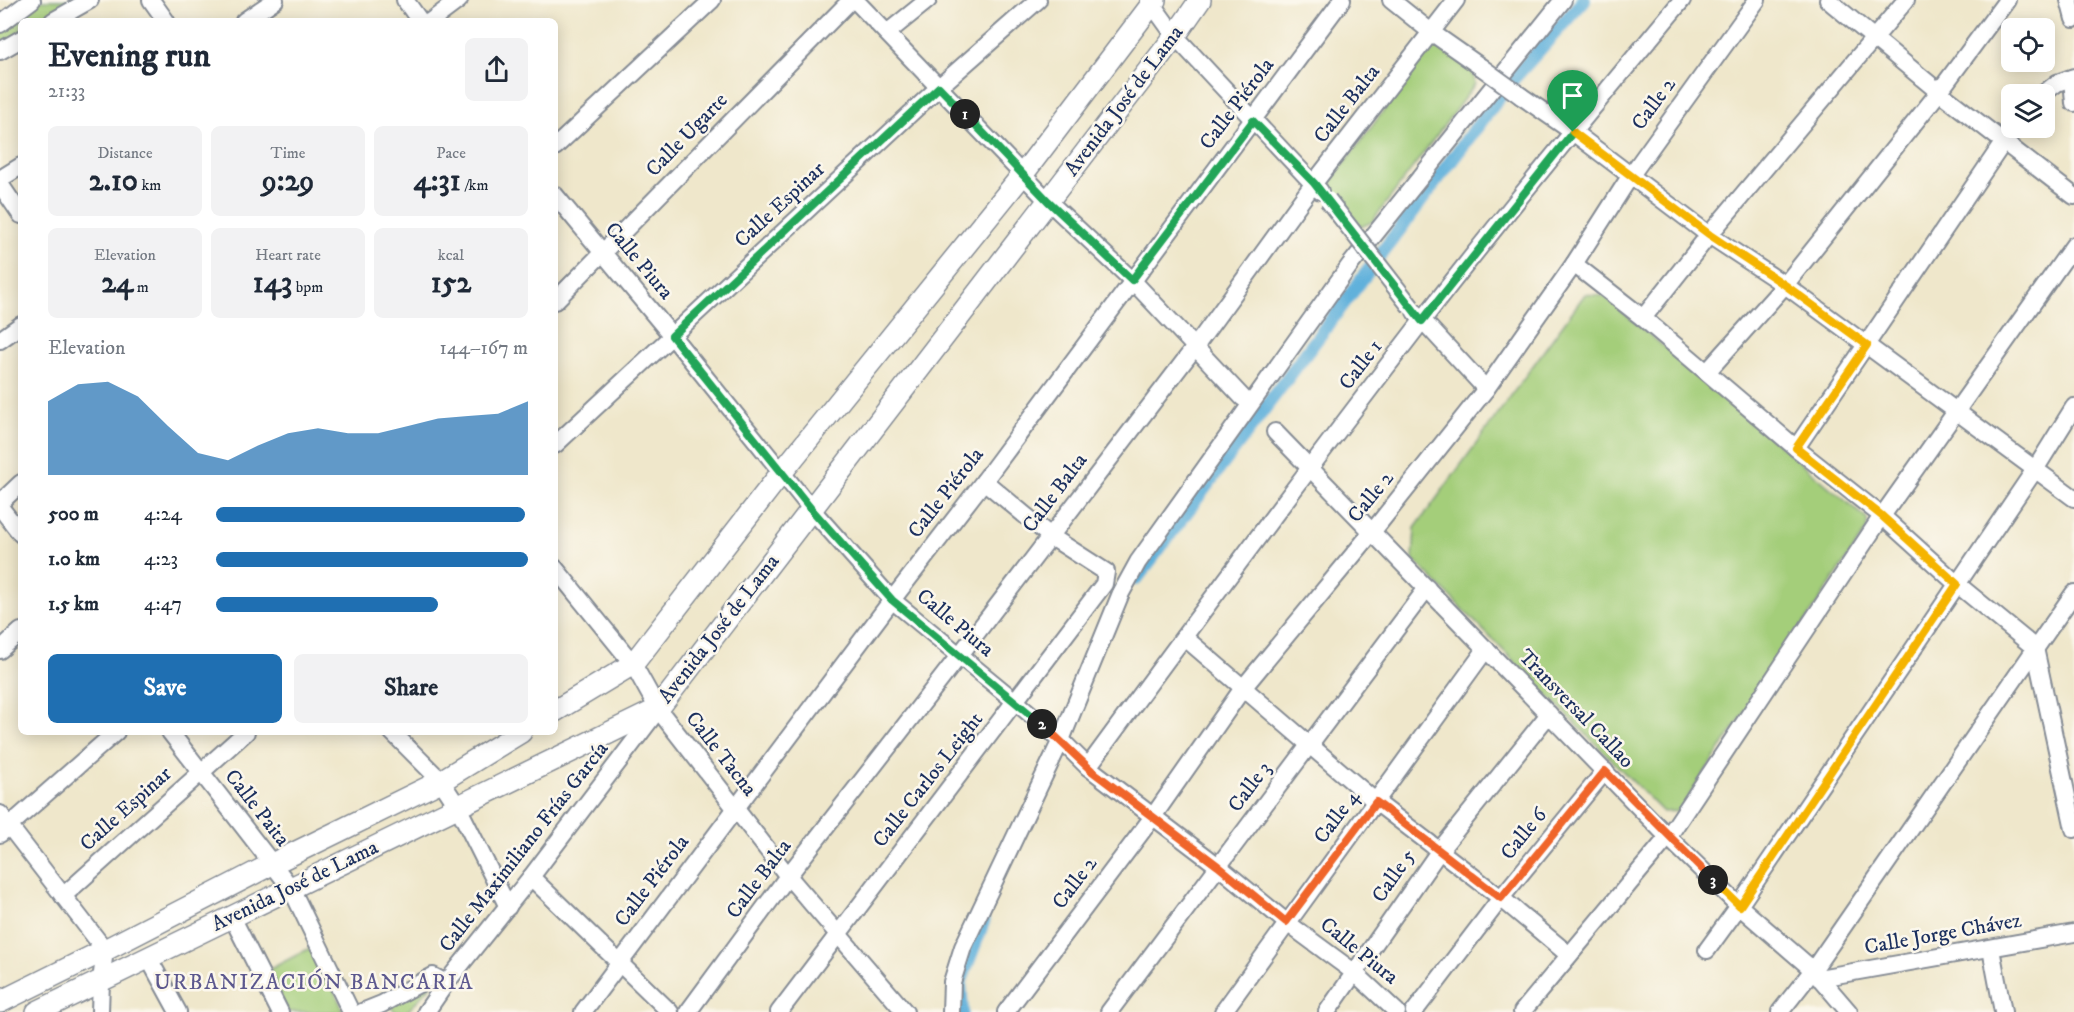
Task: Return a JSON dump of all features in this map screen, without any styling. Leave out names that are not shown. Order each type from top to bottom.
[{"type":"main road","name":"Avenida José de Lama","points":[[37,1012],[658,709],[1175,36],[1200,0]]},
{"type":"main road","name":"Avenida José de Lama","points":[[558,709],[633,664],[782,472],[1023,174],[1152,1]]},
{"type":"main road","name":"Avenida José de Lama","points":[[0,1002],[441,781],[515,735]]},
{"type":"street","points":[[0,24],[32,0]]},
{"type":"street","points":[[58,18],[90,0]]},
{"type":"street","points":[[151,0],[164,18]]},
{"type":"street","points":[[248,18],[275,0]]},
{"type":"street","points":[[405,0],[418,18]]},
{"type":"street","points":[[435,18],[459,0]]},
{"type":"street","points":[[558,144],[712,0]]},
{"type":"street","points":[[853,0],[1048,201],[1132,280],[1243,398]]},
{"type":"street","name":"Calle Ugarte","points":[[558,298],[853,0]]},
{"type":"street","points":[[887,33],[928,0]]},
{"type":"street","name":"Calle Espinar","points":[[558,442],[939,87],[1038,0]]},
{"type":"street","name":"Calle Piérola","points":[[582,1012],[984,481],[1342,0]]},
{"type":"street","points":[[1391,0],[1431,32],[1573,132],[1710,235],[1785,285],[2074,498]]},
{"type":"street","name":"Calle Balta","points":[[688,1012],[788,876],[1195,347],[1314,183],[1456,0]]},
{"type":"street","points":[[951,1012],[952,982],[963,947],[1061,740],[1121,593],[1138,562],[1350,266],[1563,0]]},
{"type":"street","name":"Calle 1","points":[[1088,767],[1422,321],[1682,0]]},
{"type":"street","name":"Calle 2","points":[[1005,1012],[1152,818],[1243,688],[1373,531],[1486,389],[1574,264],[1631,175],[1757,0]]},
{"type":"street","points":[[1828,0],[1874,40],[2003,143],[2074,196]]},
{"type":"street","points":[[1643,318],[1906,0]]},
{"type":"street","points":[[1707,372],[1785,285],[1939,92],[2007,0]]},
{"type":"street","points":[[2069,0],[2074,19]]},
{"type":"street","points":[[1152,1],[1175,36],[1314,183],[1422,321],[1486,389]]},
{"type":"street","points":[[0,51],[18,41]]},
{"type":"street","points":[[2055,85],[2073,78],[2074,103]]},
{"type":"street","points":[[1796,448],[2007,138]]},
{"type":"street","points":[[18,168],[0,181],[18,210]]},
{"type":"street","name":"Calle Piura","points":[[558,199],[812,510],[892,600],[1017,702],[1088,767],[1355,973],[1397,1012]]},
{"type":"street","points":[[1522,1012],[1668,837],[1882,516],[2074,245]]},
{"type":"street","points":[[1574,264],[1643,318],[1796,448],[1882,516],[1957,584],[2035,648],[2074,829]]},
{"type":"street","points":[[0,340],[18,327]]},
{"type":"street","points":[[1707,950],[1740,906],[2036,468],[2074,407]]},
{"type":"street","name":"Transversal Callao","points":[[1275,432],[1668,837],[1816,974],[1849,1012]]},
{"type":"street","points":[[984,481],[1050,536]]},
{"type":"street","points":[[18,486],[0,505],[18,530]]},
{"type":"street","name":"Calle Carlos Leight","points":[[779,1012],[1017,702],[1104,584],[1106,572],[1050,536]]},
{"type":"street","name":"Calle Tacna","points":[[558,572],[633,664],[658,709],[788,876],[838,933],[897,1008]]},
{"type":"street","name":"Calle 3","points":[[1109,1012],[1427,588]]},
{"type":"street","points":[[1780,1012],[1816,974],[2074,593]]},
{"type":"street","points":[[0,650],[18,634]]},
{"type":"street","points":[[1184,637],[1376,802],[1501,898],[1569,955]]},
{"type":"street","name":"Calle 4","points":[[1223,1012],[1486,649]]},
{"type":"street","name":"Calle Maximiliano Frías García","points":[[426,1012],[658,709]]},
{"type":"street","name":"Calle 5","points":[[1327,1012],[1440,850],[1549,714]]},
{"type":"street","points":[[100,1012],[105,950],[3,825],[112,735]]},
{"type":"street","name":"Calle Paita","points":[[172,735],[291,888],[351,1012]]},
{"type":"street","name":"Calle Espinar","points":[[63,896],[243,735]]},
{"type":"street","points":[[395,735],[441,781],[458,807],[507,906]]},
{"type":"street","name":"Calle 6","points":[[1414,1012],[1501,898],[1605,771]]},
{"type":"street","points":[[531,877],[670,1012]]},
{"type":"street","points":[[232,917],[280,1012]]},
{"type":"street","name":"Calle Jorge Chávez","points":[[1816,974],[1991,949],[2074,933]]},
{"type":"street","points":[[1991,949],[2003,1012]]},
{"type":"street","points":[[148,957],[178,1012]]},
{"type":"street","points":[[362,1012],[385,1008],[433,976],[446,983]]},
{"type":"green space","points":[[38,0],[83,0],[51,18],[18,18],[18,37],[0,47],[0,28]]},
{"type":"green space","points":[[1435,42],[1473,70],[1475,84],[1372,222],[1361,227],[1328,185]]},
{"type":"green space","points":[[1585,294],[1604,296],[1867,519],[1867,529],[1679,811],[1663,812],[1413,559],[1415,528]]},
{"type":"green space","points":[[314,946],[344,1012],[282,1012],[262,973]]},
{"type":"green space","points":[[433,984],[407,1012],[395,1012],[389,1003]]},
{"type":"waterway","points":[[1136,579],[1512,80],[1584,0]]},
{"type":"waterway","points":[[962,1012],[960,983],[983,922]]},
{"type":"district","name":"URBANIZACIÓN BANCARIA","points":[[314,982]]},
{"type":"route","points":[[939,87],[1048,201],[1132,280],[1253,121],[1314,183],[1422,321],[1573,132],[1710,235],[1785,285],[1867,345],[1796,448],[1882,516],[1957,584],[1740,906],[1668,837],[1605,771],[1501,898],[1376,802],[1286,922],[1218,866],[1092,771],[1061,740],[1017,702],[892,600],[812,510],[672,336],[939,87]]}]
